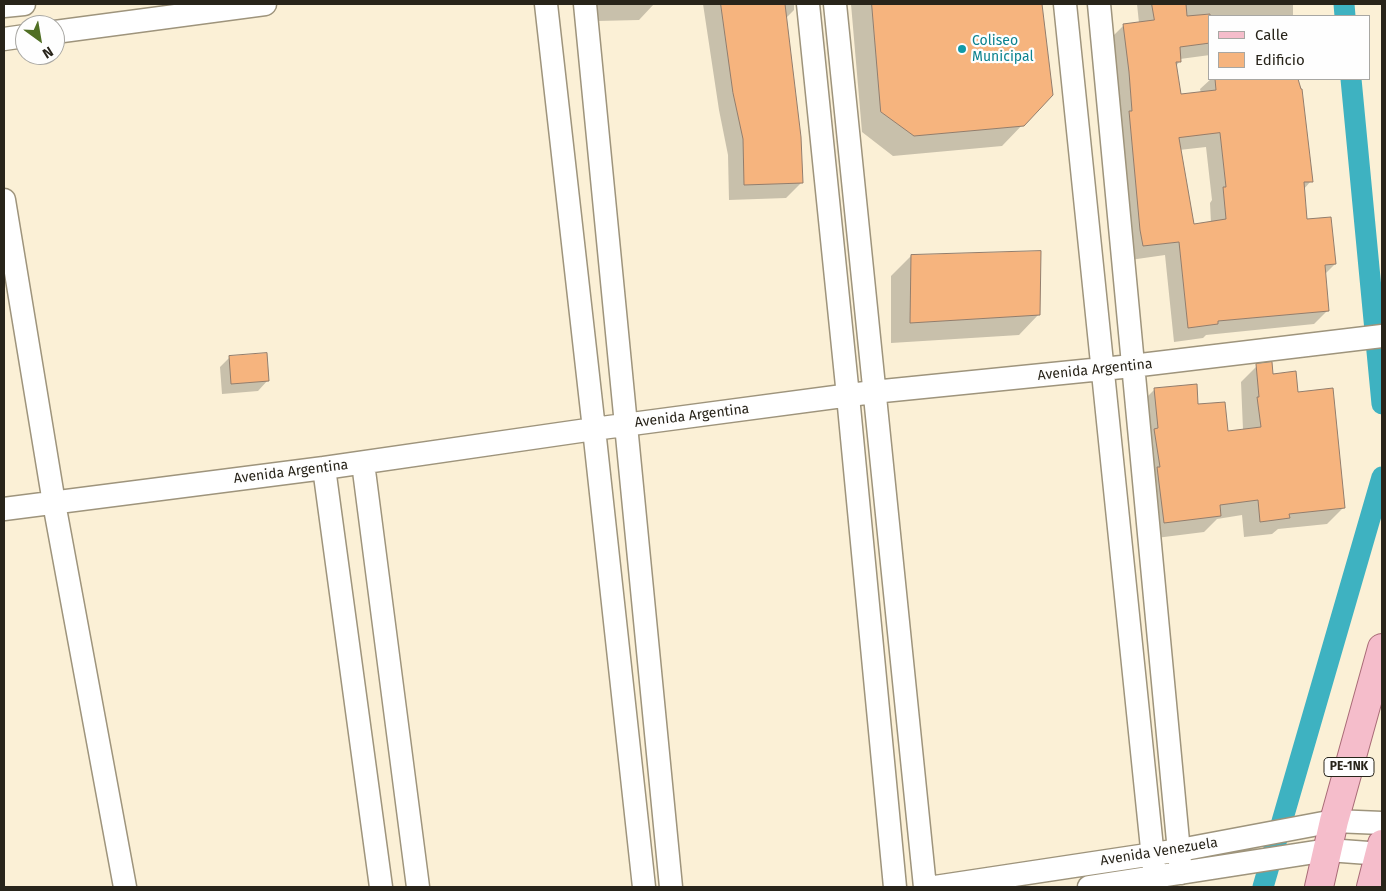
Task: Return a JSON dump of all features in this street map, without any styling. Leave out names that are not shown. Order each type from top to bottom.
[{"type":"main road","name":"PE-1NK","points":[[1319,887],[1334,821],[1382,648]]},
{"type":"main road","points":[[1371,887],[1381,851]]},
{"type":"street","points":[[4,6],[24,4]]},
{"type":"street","points":[[65,31],[256,4]]},
{"type":"street","points":[[546,4],[644,887]]},
{"type":"street","points":[[584,4],[670,887]]},
{"type":"street","points":[[808,4],[895,887]]},
{"type":"street","points":[[835,4],[873,392],[925,887]]},
{"type":"street","points":[[1065,4],[1156,882]]},
{"type":"street","points":[[1099,4],[1132,366],[1182,873]]},
{"type":"street","points":[[4,200],[54,503],[126,887]]},
{"type":"street","name":"Avenida Argentina","points":[[4,509],[363,463],[594,429],[873,392],[1132,366],[1382,336]]},
{"type":"street","points":[[363,463],[418,887]]},
{"type":"street","points":[[324,468],[381,887]]},
{"type":"street","name":"Avenida Venezuela","points":[[935,887],[1180,850],[1334,821],[1382,823]]},
{"type":"street","name":"Avenida Venezuela","points":[[1089,887],[1156,882],[1182,873],[1328,850],[1381,851]]},
{"type":"building","points":[[721,4],[785,4],[801,137],[803,183],[744,185],[743,139],[733,93]]},
{"type":"building","name":"Coliseo Municipal","points":[[872,4],[1042,4],[1053,95],[1024,126],[914,136],[881,112]]},
{"type":"building","points":[[1152,4],[1186,4],[1187,16],[1210,14],[1208,15],[1208,43],[1180,47],[1181,62],[1176,62],[1181,94],[1216,90],[1215,80],[1298,80],[1302,89],[1313,182],[1304,182],[1307,219],[1331,217],[1336,264],[1325,265],[1329,311],[1218,321],[1218,324],[1188,328],[1179,242],[1143,246],[1129,111],[1132,111],[1123,24],[1154,20]],"holes":[[[1220,133],[1226,187],[1223,187],[1226,219],[1194,224],[1179,138]]]},
{"type":"building","points":[[1041,251],[1040,315],[910,323],[911,255]]},
{"type":"building","points":[[267,353],[269,381],[231,384],[229,356]]},
{"type":"building","points":[[1272,362],[1273,374],[1296,371],[1298,392],[1333,388],[1345,508],[1289,514],[1290,518],[1260,522],[1258,500],[1220,505],[1221,516],[1164,523],[1157,467],[1160,467],[1154,429],[1158,428],[1154,388],[1197,384],[1198,404],[1225,402],[1228,431],[1261,427],[1257,397],[1259,397],[1256,364]]},
{"type":"waterway","points":[[1344,4],[1345,15]]},
{"type":"waterway","points":[[1351,80],[1382,404]]},
{"type":"waterway","points":[[1263,887],[1382,477]]},
{"type":"place","name":"Coliseo Municipal","points":[[962,49]]}]
